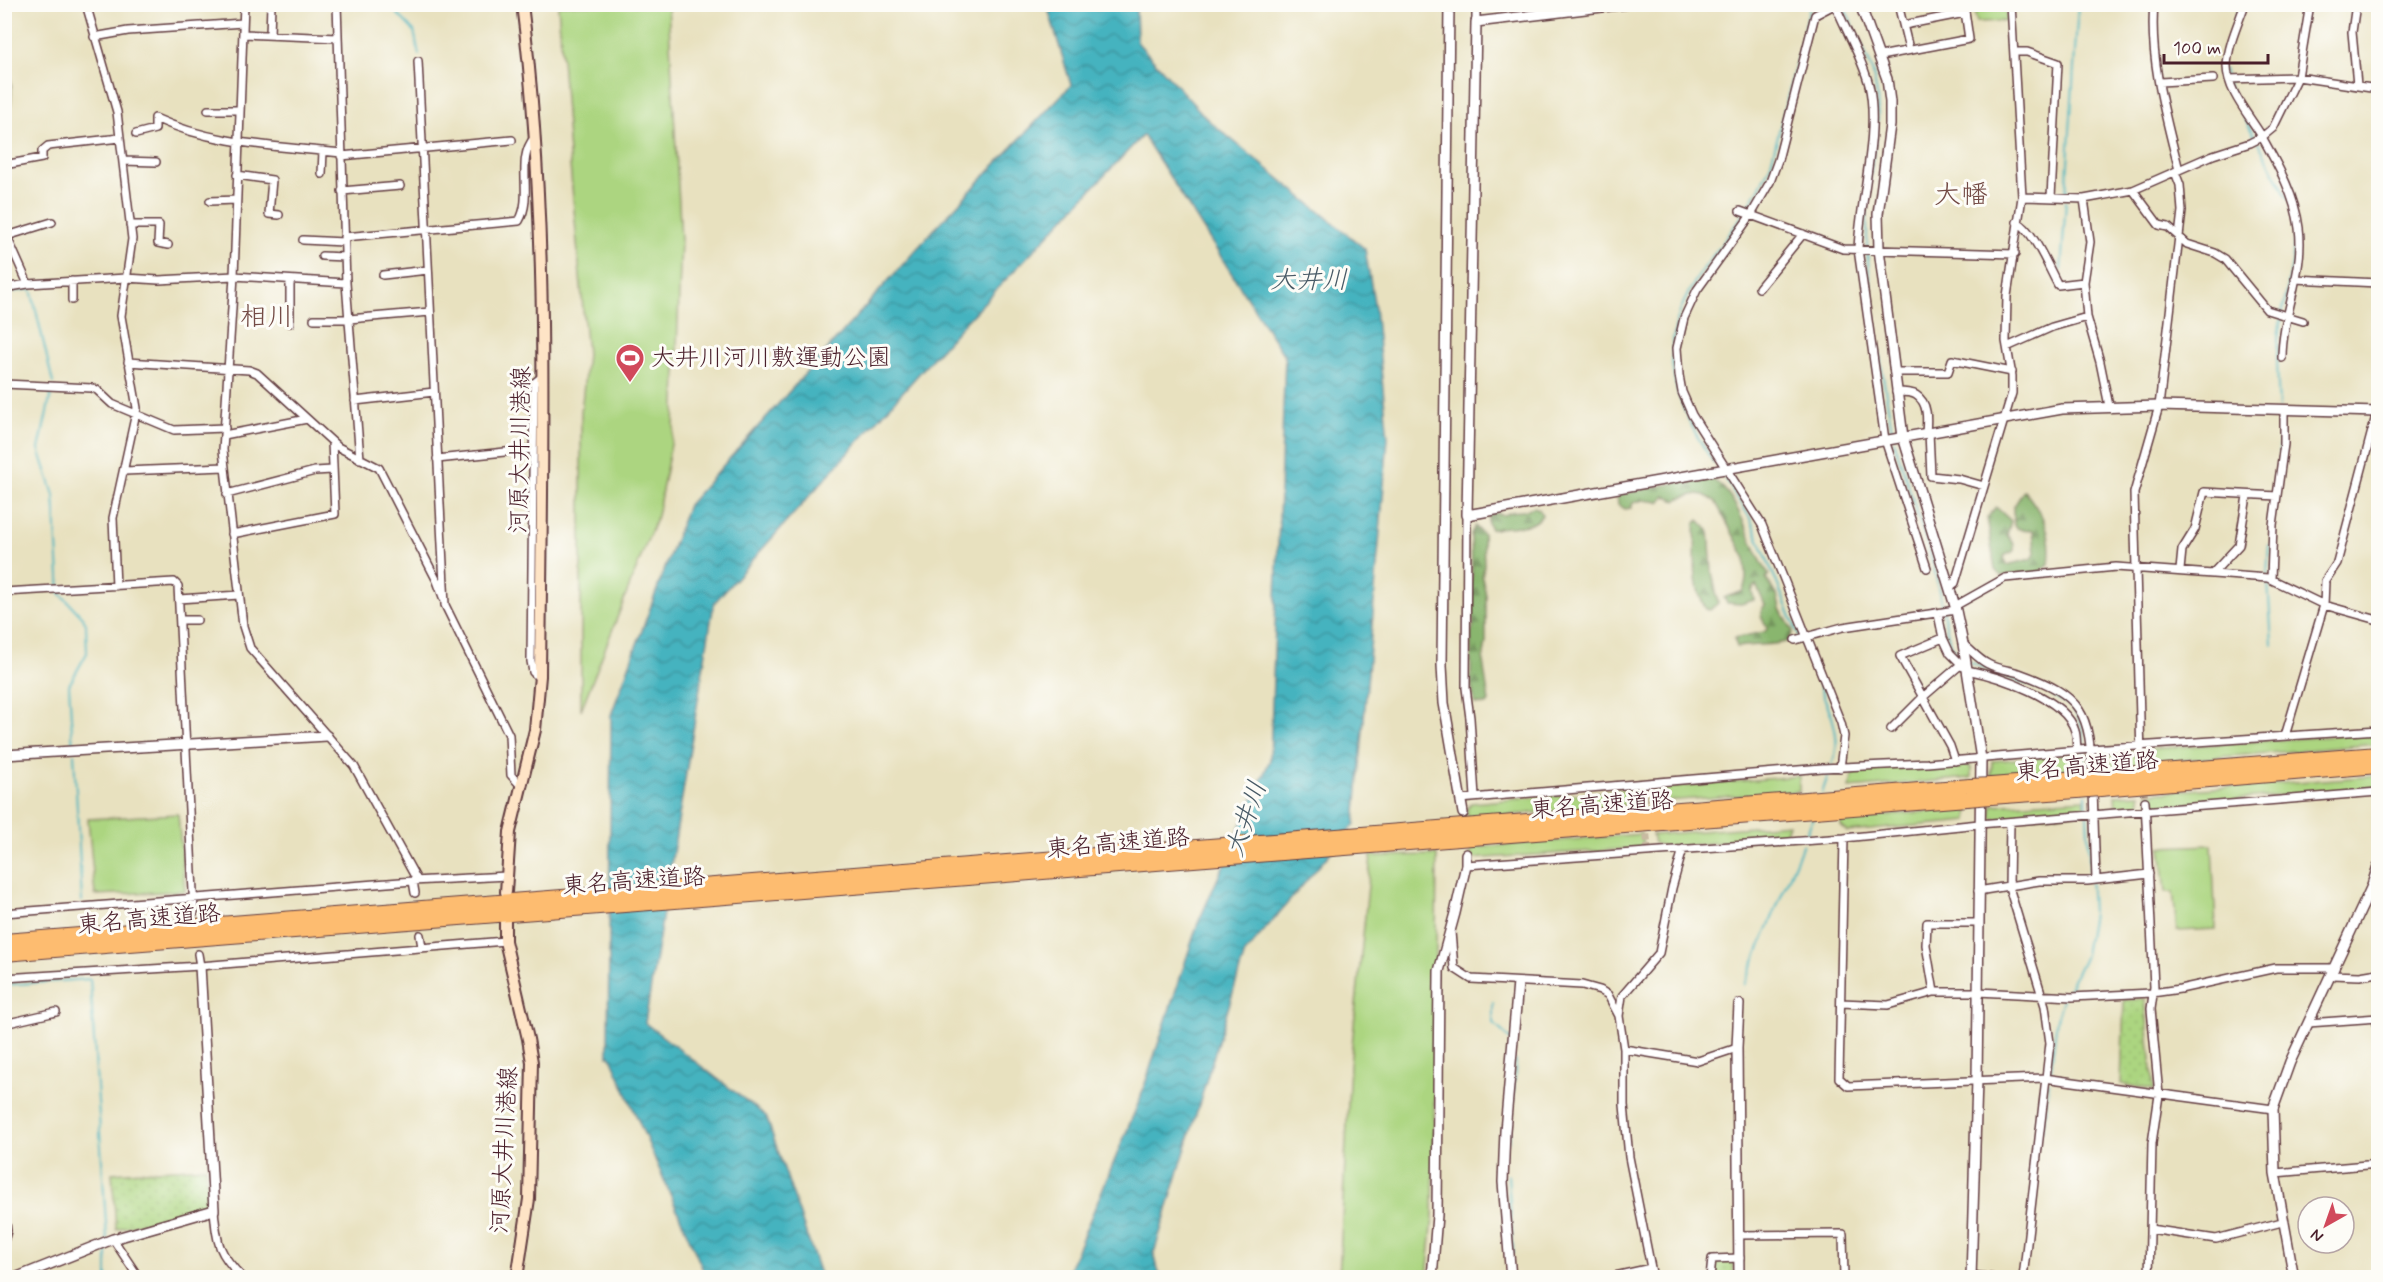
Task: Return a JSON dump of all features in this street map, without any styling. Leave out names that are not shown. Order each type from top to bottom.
[{"type":"highway","name":"東名高速道路","points":[[2112,782],[2379,754]]},
{"type":"highway","name":"東名高速道路","points":[[4,941],[546,905],[1429,836],[1795,813],[1844,803],[2077,784],[2379,766]]},
{"type":"highway","name":"東名高速道路","points":[[1429,836],[1799,798],[1844,803]]},
{"type":"highway","name":"東名高速道路","points":[[4,954],[546,905]]},
{"type":"main road","name":"河原大井川港線","points":[[506,892],[510,832],[535,730],[540,679],[543,302],[534,138],[522,4]]},
{"type":"main road","name":"河原大井川港線","points":[[505,919],[505,941],[532,1062],[529,1199],[517,1278]]},
{"type":"street","points":[[4,6],[10,4]]},
{"type":"street","points":[[86,4],[94,37],[113,93],[130,225],[131,252],[121,316],[136,401],[136,413],[113,518],[116,586]]},
{"type":"street","points":[[244,4],[234,276],[225,432],[227,494],[243,626],[250,648],[354,766],[415,880],[415,893]]},
{"type":"street","points":[[270,35],[272,4]]},
{"type":"street","points":[[337,4],[346,283],[360,459]]},
{"type":"street","points":[[1449,4],[1442,665],[1444,703],[1463,813]]},
{"type":"street","points":[[1475,797],[1466,687],[1476,4]]},
{"type":"street","points":[[1476,22],[1627,4]]},
{"type":"street","points":[[1860,4],[1887,79],[1890,125],[1875,249],[1903,437],[1950,587],[1943,638],[1950,653],[1966,668]]},
{"type":"street","points":[[1899,4],[1909,49]]},
{"type":"street","points":[[1880,56],[1969,39],[1964,4]]},
{"type":"street","points":[[1950,587],[1955,583],[2012,393],[2012,372],[2007,347],[2007,296],[2022,196],[2011,4]]},
{"type":"street","points":[[2141,757],[2134,493],[2159,406],[2181,211],[2180,185],[2152,27],[2154,4]]},
{"type":"street","points":[[2245,4],[2230,50],[2227,67],[2229,79],[2234,92],[2288,187],[2296,208],[2300,243],[2295,279],[2282,336],[2282,358]]},
{"type":"street","points":[[2022,196],[2084,199],[2133,190],[2213,155],[2260,138],[2273,128],[2298,77],[2310,4]]},
{"type":"street","points":[[2356,4],[2352,32],[2357,85]]},
{"type":"street","points":[[1838,768],[1845,736],[1841,723],[1762,525],[1692,415],[1682,392],[1677,348],[1684,318],[1697,290],[1770,182],[1778,160],[1815,15],[1835,5],[1869,84],[1872,132],[1859,220],[1860,249],[1885,440],[1927,568]]},
{"type":"street","points":[[1904,25],[1965,13]]},
{"type":"street","points":[[94,37],[128,31],[243,23]]},
{"type":"street","points":[[243,34],[338,38]]},
{"type":"street","points":[[2014,52],[2027,52],[2058,63],[2051,197]]},
{"type":"street","points":[[418,61],[446,605]]},
{"type":"street","points":[[2229,79],[2298,77],[2379,89]]},
{"type":"street","points":[[2160,82],[2213,79]]},
{"type":"street","points":[[208,110],[239,110]]},
{"type":"street","points":[[136,134],[155,129],[155,118],[170,125],[238,143],[323,151],[341,155],[512,140]]},
{"type":"street","points":[[4,165],[42,158],[42,151],[48,146],[120,138]]},
{"type":"street","points":[[303,240],[344,239],[519,221],[523,215],[525,201],[526,147],[534,138]]},
{"type":"street","points":[[322,174],[323,151]]},
{"type":"street","points":[[123,161],[156,162]]},
{"type":"street","points":[[237,175],[272,180],[268,224]]},
{"type":"street","points":[[342,191],[400,186]]},
{"type":"street","points":[[2133,190],[2159,225],[2168,227],[2187,244],[2215,253],[2225,259],[2267,310],[2303,321]]},
{"type":"street","points":[[2084,199],[2090,242],[2084,282],[2087,317],[2100,362],[2109,406]]},
{"type":"street","points":[[210,201],[236,200]]},
{"type":"street","points":[[1740,211],[1843,249],[2015,254]]},
{"type":"street","points":[[269,214],[279,215]]},
{"type":"street","points":[[28,284],[6,233],[52,222]]},
{"type":"street","points":[[2017,222],[2023,225],[2031,235],[2058,285],[2084,282]]},
{"type":"street","points":[[130,225],[159,225],[158,243],[168,245]]},
{"type":"street","points":[[1759,288],[1803,234]]},
{"type":"street","points":[[322,256],[345,257]]},
{"type":"street","points":[[384,275],[428,270]]},
{"type":"street","points":[[4,288],[28,284],[126,278],[159,280],[234,276],[346,283]]},
{"type":"street","points":[[2285,736],[2324,605],[2325,581],[2337,563],[2378,412],[2379,284],[2295,279]]},
{"type":"street","points":[[290,280],[290,323]]},
{"type":"street","points":[[72,281],[72,300]]},
{"type":"street","points":[[314,319],[349,319],[430,312]]},
{"type":"street","points":[[2007,347],[2052,327],[2087,317]]},
{"type":"street","points":[[1894,372],[1948,372],[1952,360],[2012,372]]},
{"type":"street","points":[[128,362],[249,370],[257,373],[332,442],[379,468],[437,581],[446,605],[509,735],[511,775],[521,786]]},
{"type":"street","points":[[540,679],[533,672],[531,661],[533,449],[534,383],[543,376]]},
{"type":"street","points":[[4,384],[92,388],[98,390],[112,404],[174,430],[225,432],[307,419]]},
{"type":"street","points":[[355,401],[434,392]]},
{"type":"street","points":[[1896,392],[1915,394],[1920,398],[1928,415],[1927,432],[1931,476],[1959,478],[1984,486]]},
{"type":"street","points":[[1467,515],[2062,409],[2159,406],[2378,412]]},
{"type":"street","points":[[2267,578],[2275,496],[2284,444],[2281,409]]},
{"type":"street","points":[[232,534],[335,514],[332,442]]},
{"type":"street","points":[[437,459],[533,449]]},
{"type":"street","points":[[124,471],[225,467]]},
{"type":"street","points":[[227,494],[315,471],[332,470]]},
{"type":"street","points":[[2180,570],[2182,550],[2195,530],[2204,492],[2275,496]]},
{"type":"street","points":[[2213,573],[2239,545],[2247,496]]},
{"type":"street","points":[[1796,640],[1851,626],[1947,611],[2005,578],[2116,567],[2267,578],[2324,605],[2379,620]]},
{"type":"street","points":[[4,592],[174,582],[178,586],[194,912]]},
{"type":"street","points":[[179,599],[239,595]]},
{"type":"street","points":[[1947,611],[1963,644],[1981,759],[1977,1080],[1971,1276],[1994,1278]]},
{"type":"street","points":[[180,621],[197,620]]},
{"type":"street","points":[[1943,638],[1900,656],[1950,746],[1954,761]]},
{"type":"street","points":[[1963,644],[1988,664],[2049,685],[2072,700],[2081,710],[2086,722],[2090,749],[2096,880]]},
{"type":"street","points":[[1891,729],[1923,696],[1959,666],[2041,696],[2054,704],[2066,715],[2075,731],[2078,750]]},
{"type":"street","points":[[1460,799],[1826,768],[2379,730]]},
{"type":"street","points":[[4,755],[327,736]]},
{"type":"street","points":[[1466,865],[1844,838],[1979,824],[2379,792]]},
{"type":"street","points":[[2145,801],[2154,987],[2152,993],[2159,1095],[2152,1143],[2149,1278]]},
{"type":"street","points":[[2010,822],[2009,887],[2042,994],[2050,1043],[2023,1278]]},
{"type":"street","points":[[1844,838],[1839,1078],[1848,1086],[2045,1078],[2273,1109]]},
{"type":"street","points":[[1653,1278],[1629,1156],[1624,1105],[1624,1049],[1619,1017],[1622,996],[1659,953],[1672,888],[1683,849]]},
{"type":"street","points":[[1432,1278],[1436,1256],[1439,971],[1466,865],[1466,854]]},
{"type":"street","points":[[2294,1278],[2275,1173],[2273,1109],[2290,1062],[2371,888],[2379,866]]},
{"type":"street","points":[[1978,891],[2039,881],[2096,880],[2149,874]]},
{"type":"street","points":[[4,913],[415,880],[507,876]]},
{"type":"street","points":[[1934,992],[1926,945],[1927,923],[1979,923]]},
{"type":"street","points":[[1450,930],[1454,968],[1462,975],[1471,979],[1518,983],[1582,985],[1608,995],[1619,1017]]},
{"type":"street","points":[[420,935],[422,946]]},
{"type":"street","points":[[4,978],[200,966],[505,941]]},
{"type":"street","points":[[198,954],[216,1233],[225,1260],[243,1278]]},
{"type":"street","points":[[1841,1003],[1888,1005],[1934,992],[2042,994],[2061,997],[2152,993],[2276,968],[2333,971],[2360,976],[2379,974]]},
{"type":"street","points":[[1511,1278],[1503,1182],[1518,983]]},
{"type":"street","points":[[1739,1004],[1737,1048],[1740,1278]]},
{"type":"street","points":[[4,1024],[56,1012]]},
{"type":"street","points":[[2308,1023],[2378,1018],[2379,1037]]},
{"type":"street","points":[[1624,1049],[1698,1061],[1737,1048]]},
{"type":"street","points":[[2275,1173],[2379,1164]]},
{"type":"street","points":[[4,1208],[8,1231],[4,1240]]},
{"type":"street","points":[[15,1278],[113,1239],[214,1210]]},
{"type":"street","points":[[2150,1229],[2216,1239],[2283,1222]]},
{"type":"street","points":[[1739,1235],[1843,1234],[1844,1278]]},
{"type":"street","points":[[113,1239],[140,1278]]},
{"type":"street","points":[[1710,1278],[1712,1259],[1740,1258]]},
{"type":"street","points":[[1606,1278],[1651,1268]]},
{"type":"green space","name":"大井川河川敷運動公園","points":[[558,5],[668,5],[681,240],[674,429],[657,516],[581,710],[581,413],[587,354]]},
{"type":"green space","points":[[1972,5],[2005,5],[2007,21],[1977,22]]},
{"type":"green space","points":[[5,60],[10,78],[11,95],[10,107],[5,113]]},
{"type":"green space","points":[[1704,477],[1716,482],[1735,504],[1755,550],[1769,574],[1766,578],[1777,595],[1780,609],[1793,631],[1789,641],[1737,647],[1734,638],[1764,632],[1768,628],[1761,614],[1765,605],[1756,585],[1752,591],[1754,600],[1741,604],[1727,603],[1724,598],[1743,591],[1746,579],[1745,557],[1715,501],[1698,494],[1676,501],[1665,496],[1660,502],[1643,500],[1625,509],[1618,504],[1617,495]]},
{"type":"green space","points":[[2024,490],[2042,516],[2048,534],[2049,565],[2039,572],[2001,576],[1995,570],[1987,518],[1996,507],[2011,521],[2007,535],[2014,545],[2014,551],[2004,556],[2006,565],[2032,559],[2035,553],[2033,530],[2019,529],[2014,526],[2013,508]]},
{"type":"green space","points":[[1534,507],[1539,509],[1542,515],[1533,523],[1495,529],[1491,529],[1488,524],[1488,516],[1494,513],[1504,515]]},
{"type":"green space","points":[[1699,520],[1709,530],[1712,572],[1718,603],[1710,610],[1706,609],[1701,599],[1696,579],[1695,524]]},
{"type":"green space","points":[[1475,526],[1483,534],[1482,577],[1486,595],[1486,642],[1483,661],[1489,702],[1487,705],[1475,704],[1471,683],[1473,620],[1471,534]]},
{"type":"green space","points":[[2378,733],[2378,744],[2145,763],[2144,753],[2148,749]]},
{"type":"green space","points":[[2132,751],[2137,756],[2138,765],[2111,767],[2111,753]]},
{"type":"green space","points":[[2079,754],[2080,769],[1991,776],[1992,761]]},
{"type":"green space","points":[[1964,764],[1971,767],[1971,778],[1849,788],[1855,770]]},
{"type":"green space","points":[[1799,776],[1799,791],[1652,802],[1651,789]]},
{"type":"green space","points":[[2378,776],[2378,787],[2154,807],[2149,802],[2148,793]]},
{"type":"green space","points":[[1635,789],[1639,794],[1640,803],[1468,819],[1467,809],[1471,803]]},
{"type":"green space","points":[[2140,794],[2140,803],[2137,808],[2116,809],[2115,795]]},
{"type":"green space","points":[[2084,799],[2084,812],[1994,819],[1991,817],[1993,805]]},
{"type":"green space","points":[[1969,808],[1968,821],[1847,832],[1841,826],[1841,819]]},
{"type":"green space","points":[[178,814],[185,891],[95,895],[88,819]]},
{"type":"green space","points":[[1789,824],[1784,837],[1666,847],[1654,843],[1652,835]]},
{"type":"green space","points":[[1641,834],[1643,845],[1640,848],[1471,859],[1471,848]]},
{"type":"green space","points":[[2212,845],[2216,929],[2177,931],[2173,892],[2166,892],[2161,847]]},
{"type":"green space","points":[[1437,855],[1433,1217],[1427,1277],[1339,1278],[1350,1065],[1371,856]]},
{"type":"green space","points":[[2145,999],[2154,1090],[2121,1084],[2124,1000]]},
{"type":"green space","points":[[206,1167],[208,1208],[116,1229],[112,1173]]},
{"type":"green space","points":[[1718,1259],[1733,1260],[1734,1277],[1713,1277],[1713,1265]]},
{"type":"water","name":"大井川","points":[[1047,5],[1136,5],[1137,42],[1208,120],[1365,249],[1375,308],[1388,438],[1355,824],[1245,953],[1154,1253],[1160,1277],[1066,1277],[1140,1099],[1198,923],[1270,760],[1285,357],[1143,135],[958,330],[714,603],[645,1023],[766,1116],[821,1277],[706,1277],[610,1055],[608,1056],[611,715],[688,505],[939,224],[1071,85]]},
{"type":"waterway","points":[[388,4],[414,31],[419,55]]},
{"type":"waterway","points":[[1714,463],[1698,438],[1677,390],[1673,367],[1673,343],[1678,319],[1688,294],[1704,268],[1749,205],[1765,178],[1771,163],[1811,4]]},
{"type":"waterway","points":[[1843,4],[1872,69],[1877,95],[1878,116],[1867,200],[1867,251],[1876,335],[1893,436]]},
{"type":"waterway","points":[[2066,195],[2078,4]]},
{"type":"waterway","points":[[2236,17],[2240,4]]},
{"type":"waterway","points":[[2224,69],[2228,87],[2255,137]]},
{"type":"waterway","points":[[2258,142],[2288,198]]},
{"type":"waterway","points":[[2061,270],[2066,201]]},
{"type":"waterway","points":[[2279,408],[2278,346],[2293,254],[2292,211]]},
{"type":"waterway","points":[[4,293],[31,289],[53,383]]},
{"type":"waterway","points":[[52,389],[39,449],[54,495],[60,593],[86,624],[87,653],[69,685],[73,749]]},
{"type":"waterway","points":[[2279,413],[2280,453]]},
{"type":"waterway","points":[[1894,441],[1933,563],[1950,644],[1962,657]]},
{"type":"waterway","points":[[1725,478],[1750,518],[1831,714],[1836,740],[1836,752],[1832,765]]},
{"type":"waterway","points":[[2267,575],[2269,545]]},
{"type":"waterway","points":[[2268,581],[2272,644]]},
{"type":"waterway","points":[[1969,662],[2048,692],[2071,707],[2078,716],[2083,729],[2085,771]]},
{"type":"waterway","points":[[74,754],[82,901]]},
{"type":"waterway","points":[[1822,793],[1830,770]]},
{"type":"waterway","points":[[2066,994],[2085,955],[2092,913],[2086,795]]},
{"type":"waterway","points":[[1805,838],[1814,815]]},
{"type":"waterway","points":[[1744,985],[1803,844]]},
{"type":"waterway","points":[[4,985],[90,979],[107,1239]]},
{"type":"waterway","points":[[2050,1076],[2057,1019],[2063,999]]},
{"type":"waterway","points":[[1493,1003],[1493,1023],[1511,1040]]},
{"type":"waterway","points":[[1509,1140],[1516,1061]]},
{"type":"waterway","points":[[2043,1130],[2049,1082]]},
{"type":"waterway","points":[[1508,1175],[1513,1253]]},
{"type":"waterway","points":[[107,1244],[107,1278]]},
{"type":"tunnel","points":[[2141,757],[2145,801]]},
{"type":"tunnel","points":[[1645,784],[1646,812]]},
{"type":"tunnel","points":[[1646,824],[1648,851]]},
{"type":"place","name":"大井川河川敷運動公園","points":[[630,384]]},
{"type":"district","name":"大幡","points":[[1961,195]]},
{"type":"district","name":"相川","points":[[267,317]]}]
